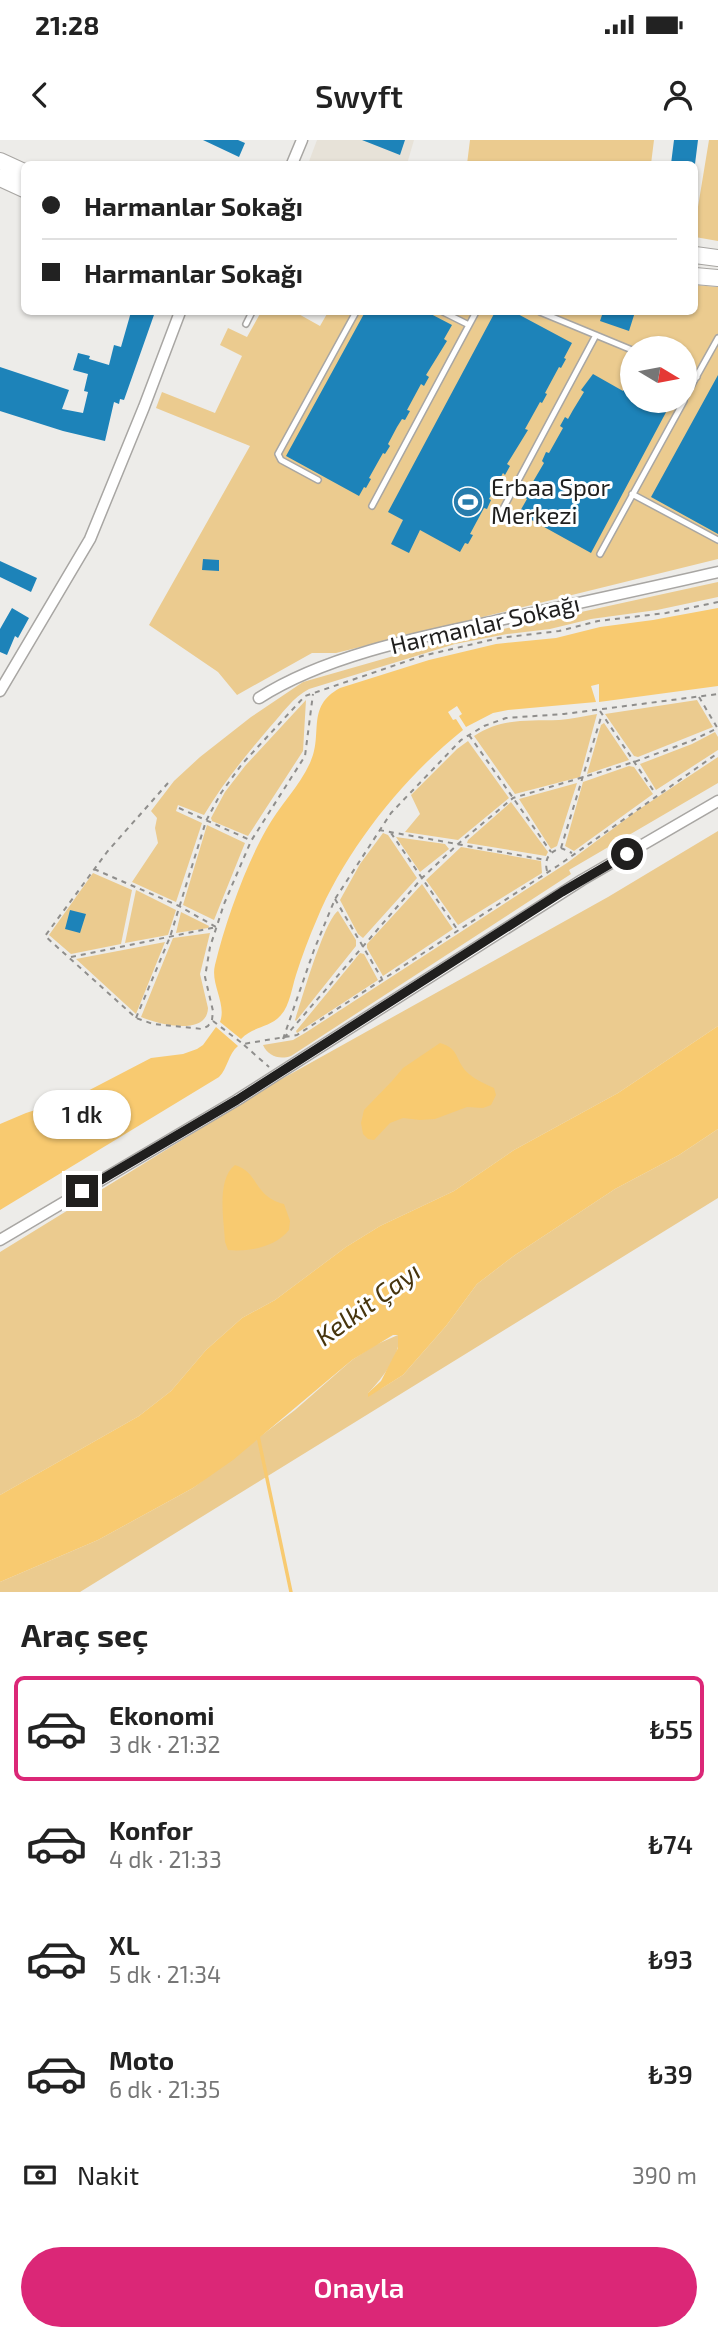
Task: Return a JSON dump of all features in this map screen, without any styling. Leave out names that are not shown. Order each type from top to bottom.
[{"type":"main road","points":[[0,161],[21,171]]},
{"type":"main road","points":[[0,178],[21,188]]},
{"type":"main road","points":[[698,255],[718,258]]},
{"type":"main road","points":[[698,276],[718,278]]},
{"type":"street","points":[[293,161],[302,140]]},
{"type":"street","points":[[0,691],[90,539],[179,315]]},
{"type":"street","name":"Harmanlar Sokağı","points":[[259,698],[304,675],[415,639],[718,572]]},
{"type":"street","points":[[0,1240],[277,1075],[582,880],[718,801]]},
{"type":"lane","points":[[246,324],[250,315]]},
{"type":"lane","points":[[318,480],[281,460],[278,454],[354,315]]},
{"type":"lane","points":[[449,315],[469,325]]},
{"type":"lane","points":[[372,506],[474,315]]},
{"type":"lane","points":[[547,315],[620,345]]},
{"type":"lane","points":[[561,321],[563,315]]},
{"type":"lane","points":[[497,520],[596,335]]},
{"type":"lane","points":[[697,377],[718,338]]},
{"type":"lane","points":[[600,554],[677,413]]},
{"type":"lane","points":[[632,494],[718,540]]},
{"type":"path","points":[[136,1018],[170,937],[206,821],[221,793],[242,764],[296,703],[313,693],[422,656],[499,638],[559,631],[598,621],[666,613],[718,602]]},
{"type":"path","points":[[168,783],[93,869],[45,936],[136,1018],[153,1024],[192,1029],[208,1026],[212,1020],[206,964],[217,928],[251,841],[305,756],[313,693]]},
{"type":"path","points":[[284,1039],[335,899],[379,830],[407,794],[468,734],[495,720],[506,718],[599,710],[718,694]]},
{"type":"path","points":[[284,1039],[422,878],[513,798],[634,762],[718,729],[698,696]]},
{"type":"path","points":[[599,710],[656,795]]},
{"type":"path","points":[[561,848],[602,714]]},
{"type":"path","points":[[468,734],[551,852]]},
{"type":"path","points":[[243,1044],[297,1035],[548,872],[718,753]]},
{"type":"path","points":[[179,808],[251,841]]},
{"type":"path","points":[[379,830],[546,860]]},
{"type":"path","points":[[390,832],[457,930]]},
{"type":"path","points":[[548,872],[546,860],[551,852],[561,848]]},
{"type":"path","points":[[561,848],[573,855]]},
{"type":"path","points":[[93,869],[179,906],[217,928]]},
{"type":"path","points":[[335,899],[383,980]]},
{"type":"path","points":[[70,958],[217,928]]},
{"type":"path","points":[[212,1020],[277,1075]]},
{"type":"shaded area","points":[[317,140],[414,140],[408,161],[309,161]]},
{"type":"shaded area","points":[[470,140],[654,140],[651,161],[467,161]]},
{"type":"shaded area","points":[[709,140],[718,140],[718,241],[698,238],[698,207]]},
{"type":"shaded area","name":"Erbaa Spor Merkezi","points":[[698,285],[718,287],[718,559],[336,653],[312,653],[237,695],[218,672],[149,625],[250,446],[156,408],[162,392],[215,413],[242,356],[220,345],[228,328],[247,337],[259,315],[300,315],[320,326],[326,315],[698,315]]},
{"type":"shaded area","points":[[718,582],[718,597],[455,644],[303,692],[252,748],[204,815],[178,805],[176,811],[202,823],[176,902],[132,882],[158,843],[155,828],[157,818],[151,811],[174,781],[251,717],[303,682],[439,643]]},
{"type":"shaded area","points":[[306,700],[303,751],[248,836],[212,821],[211,818],[225,792],[245,766]]},
{"type":"shaded area","points":[[697,700],[713,727],[638,757],[634,756],[605,714]]},
{"type":"shaded area","points":[[597,714],[580,777],[515,794],[474,736],[504,723],[559,720]]},
{"type":"shaded area","points":[[604,723],[629,760],[587,774],[601,725]]},
{"type":"shaded area","points":[[715,732],[718,737],[718,750],[656,790],[640,764]]},
{"type":"shaded area","points":[[468,741],[509,798],[458,840],[405,832],[420,814],[411,795]]},
{"type":"shaded area","points":[[718,757],[718,783],[569,870],[571,874],[291,1056],[274,1056],[265,1049],[263,1045],[293,1040],[305,1033],[567,863],[638,810]]},
{"type":"shaded area","points":[[629,766],[634,767],[653,794],[574,851],[565,846],[583,782]]},
{"type":"shaded area","points":[[577,783],[557,846],[551,849],[519,799]]},
{"type":"shaded area","points":[[511,802],[548,852],[546,856],[467,843]]},
{"type":"shaded area","points":[[207,825],[245,843],[214,920],[183,905]]},
{"type":"shaded area","points":[[718,831],[718,1026],[618,1093],[514,1150],[454,1191],[380,1226],[346,1247],[275,1300],[242,1318],[206,1350],[171,1391],[139,1416],[0,1495],[0,1252],[278,1081],[608,897]]},
{"type":"shaded area","points":[[383,833],[388,835],[417,878],[363,938],[358,934],[340,900],[360,864]]},
{"type":"shaded area","points":[[396,837],[445,844],[449,849],[420,872]]},
{"type":"shaded area","points":[[461,847],[541,861],[542,873],[458,925],[426,880]]},
{"type":"shaded area","points":[[93,873],[132,890],[121,944],[71,954],[49,935]]},
{"type":"shaded area","points":[[422,884],[453,929],[383,976],[367,944]]},
{"type":"shaded area","points":[[136,890],[176,910],[168,935],[125,943]]},
{"type":"shaded area","points":[[338,911],[356,940],[356,946],[296,1021],[320,944]]},
{"type":"shaded area","points":[[181,912],[209,926],[208,928],[176,933]]},
{"type":"shaded area","points":[[210,933],[200,974],[208,1008],[206,1017],[200,1023],[181,1026],[141,1017],[173,938]]},
{"type":"shaded area","points":[[165,942],[136,1014],[76,959]]},
{"type":"shaded area","points":[[360,953],[364,954],[378,980],[297,1033],[296,1031]]},
{"type":"shaded area","points":[[718,1129],[718,1198],[80,1592],[0,1592],[0,1582],[98,1540],[193,1488],[295,1410],[352,1360],[375,1345],[398,1335],[399,1342],[394,1358],[368,1393],[403,1375],[446,1326],[477,1284],[515,1255],[615,1189],[679,1155]]},
{"type":"water","points":[[718,608],[718,686],[599,702],[599,684],[591,686],[596,702],[508,710],[493,713],[466,727],[459,716],[462,714],[457,706],[448,712],[463,730],[419,770],[360,841],[329,893],[311,933],[284,1011],[277,1019],[241,1039],[220,1022],[222,1015],[214,972],[230,914],[243,878],[266,830],[310,763],[316,742],[319,712],[329,695],[340,688],[429,660],[496,644],[556,638],[600,627]]},
{"type":"water","name":"Kelkit Çayı","points":[[718,1026],[718,1129],[679,1155],[615,1189],[515,1255],[477,1284],[446,1326],[403,1375],[368,1397],[368,1393],[381,1381],[398,1348],[398,1335],[393,1335],[352,1360],[233,1460],[193,1488],[98,1540],[0,1582],[0,1495],[139,1416],[171,1391],[206,1350],[242,1318],[275,1300],[346,1247],[380,1226],[454,1191],[514,1150],[618,1093]]},
{"type":"water","points":[[216,1027],[238,1046],[219,1077],[0,1210],[0,1124],[78,1096],[151,1058],[183,1054],[197,1049]]},
{"type":"water","points":[[440,1043],[454,1052],[469,1074],[494,1088],[496,1095],[491,1105],[483,1108],[467,1107],[435,1119],[403,1118],[390,1123],[374,1140],[368,1139],[363,1134],[361,1123],[364,1110],[403,1068]]},
{"type":"water","points":[[235,1165],[243,1168],[267,1196],[284,1204],[290,1221],[289,1230],[277,1241],[253,1249],[228,1250],[225,1242],[223,1190],[225,1180]]},
{"type":"building","points":[[203,140],[238,140],[245,143],[239,157]]},
{"type":"building","points":[[362,140],[405,140],[400,155]]},
{"type":"building","points":[[674,140],[698,140],[695,161],[671,161]]},
{"type":"building","points":[[130,315],[154,315],[124,400],[120,399],[119,404],[114,402],[105,441],[0,411],[0,367],[69,390],[62,409],[83,413],[88,392],[84,391],[88,374],[73,370],[78,353],[109,365],[114,345],[121,347]]},
{"type":"building","points":[[363,315],[433,315],[452,325],[444,339],[447,341],[426,375],[429,377],[424,386],[421,384],[407,410],[410,411],[397,427],[388,444],[390,446],[385,454],[383,453],[366,488],[364,487],[359,496],[286,456]]},
{"type":"building","points":[[493,315],[520,315],[572,343],[564,358],[566,359],[545,393],[547,394],[525,429],[528,430],[507,464],[510,466],[505,475],[503,473],[489,499],[491,500],[487,509],[484,508],[470,534],[473,535],[460,552],[420,530],[409,553],[391,544],[403,520],[388,512]]},
{"type":"building","points":[[602,315],[634,315],[629,331],[600,321]]},
{"type":"building","points":[[593,374],[620,389],[620,413],[666,413],[591,553],[519,513],[527,499],[524,497],[544,463],[542,461],[546,452],[549,453],[563,428],[560,426],[565,417],[568,419],[584,392],[581,390]]},
{"type":"building","points":[[718,375],[718,534],[651,497]]},
{"type":"building","points":[[203,559],[219,560],[219,571],[202,570]]},
{"type":"building","points":[[0,561],[37,578],[31,592],[0,577]]},
{"type":"building","points":[[12,608],[29,618],[18,638],[15,636],[7,655],[0,652],[0,629]]},
{"type":"building","points":[[70,910],[86,914],[80,933],[65,929]]},
{"type":"waterway","points":[[258,1436],[291,1592]]},
{"type":"place","name":"Erbaa Spor Merkezi","points":[[468,502]]},
{"type":"route","points":[[82,1191],[237,1100],[562,892],[627,854]]}]
